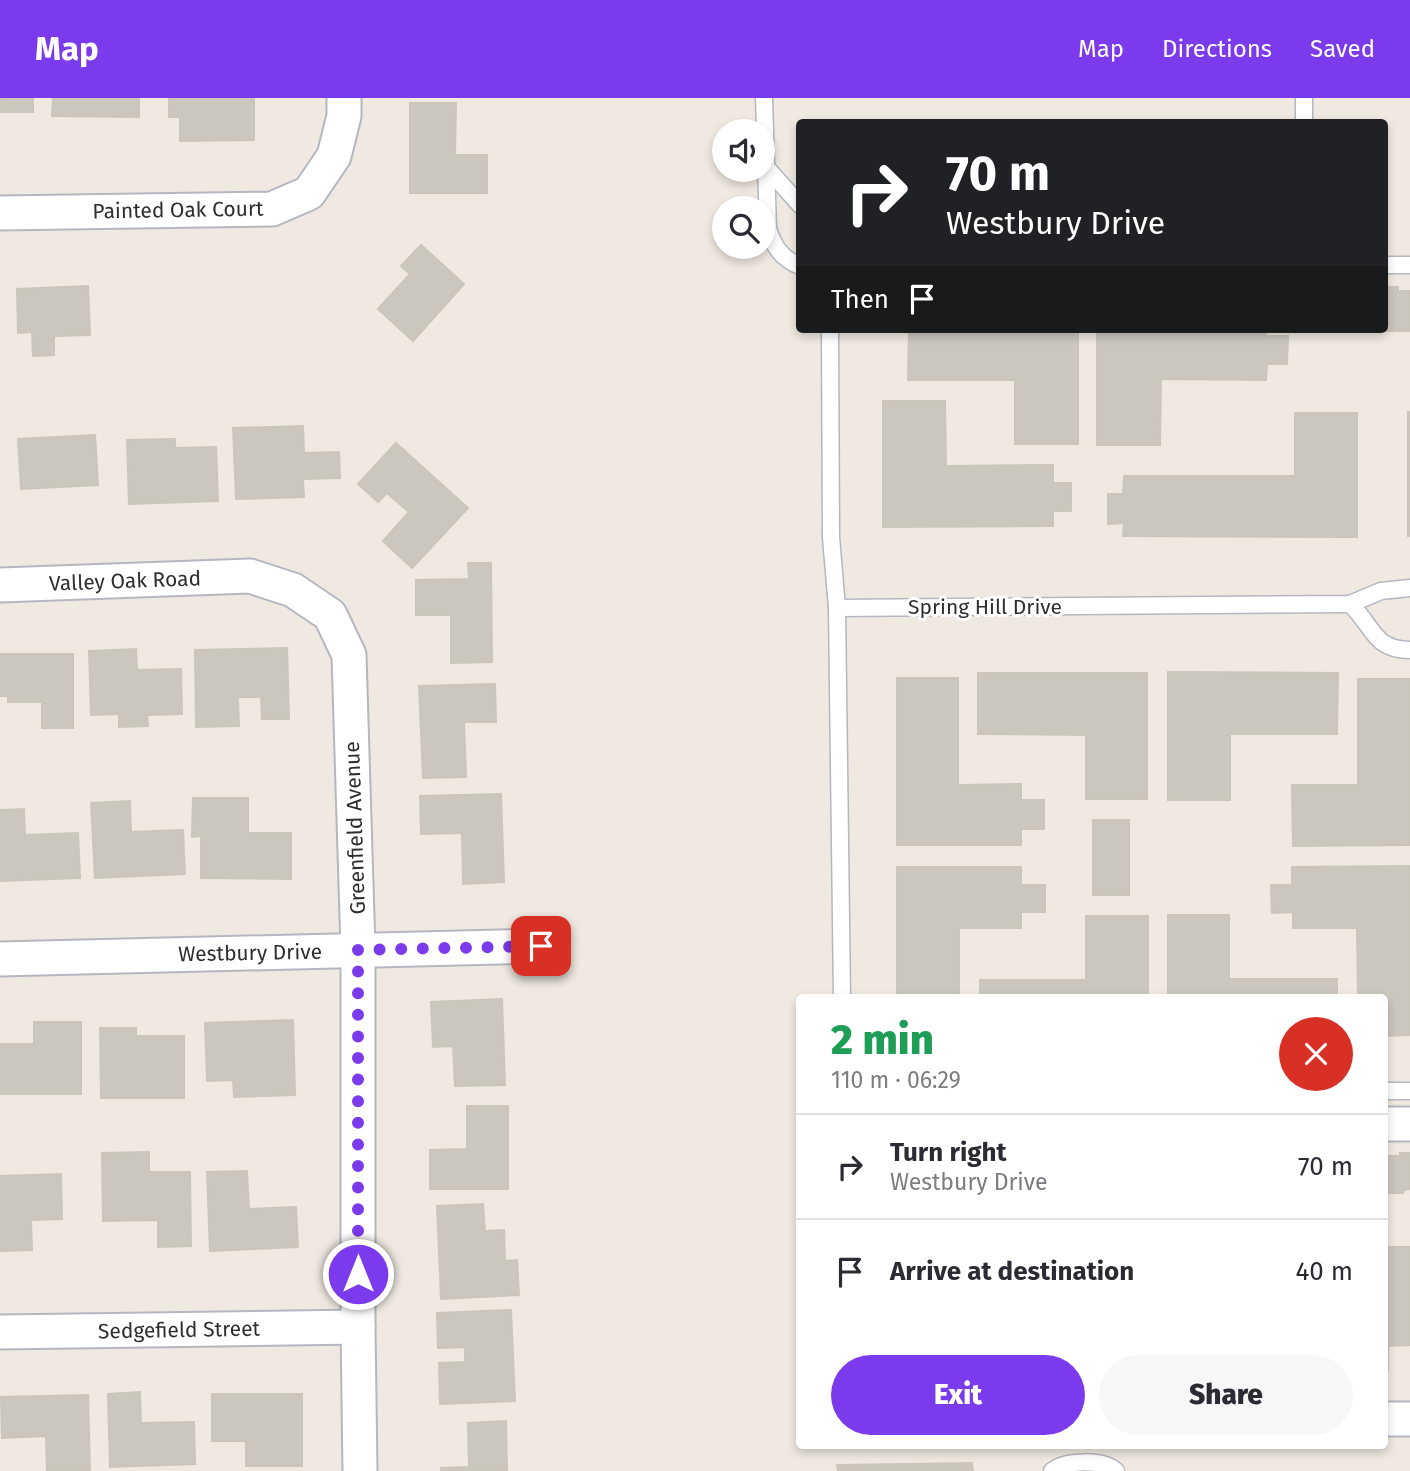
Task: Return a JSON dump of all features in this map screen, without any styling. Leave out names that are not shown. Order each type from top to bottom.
[{"type":"street","name":"Painted Oak Court","points":[[0,213],[272,209],[309,193],[334,156],[344,107]]},
{"type":"street","name":"Valley Oak Road","points":[[0,585],[250,576]]},
{"type":"street","name":"Greenfield Avenue","points":[[250,576],[293,590],[330,615],[349,655],[358,950],[360,1471]]},
{"type":"street","name":"Westbury Drive","points":[[0,959],[541,946]]},
{"type":"street","points":[[1388,1124],[1410,1124]]},
{"type":"street","name":"Sedgefield Street","points":[[0,1332],[358,1328]]},
{"type":"street","points":[[1388,1419],[1410,1419]]},
{"type":"lane","points":[[764,98],[765,119]]},
{"type":"lane","points":[[1304,98],[1304,119]]},
{"type":"lane","points":[[775,177],[796,201]]},
{"type":"lane","points":[[766,182],[768,229],[773,244],[781,255],[796,264]]},
{"type":"lane","points":[[1388,265],[1410,265]]},
{"type":"lane","points":[[830,333],[831,537],[836,608],[842,994]]},
{"type":"lane","name":"Spring Hill Drive","points":[[836,608],[1350,604],[1381,591],[1410,588]]},
{"type":"lane","points":[[1350,604],[1360,613],[1374,637],[1387,646],[1410,650]]},
{"type":"lane","points":[[1388,1091],[1410,1091]]},
{"type":"lane","points":[[1052,1471],[1067,1462],[1111,1466],[1116,1471]]},
{"type":"building","points":[[0,98],[33,98],[33,112],[0,112]]},
{"type":"building","points":[[53,98],[139,98],[139,117],[52,116]]},
{"type":"building","points":[[169,98],[254,98],[254,140],[180,141],[180,117],[169,117]]},
{"type":"building","points":[[410,103],[456,103],[455,155],[487,155],[487,193],[410,193]]},
{"type":"building","points":[[421,245],[464,284],[413,341],[378,309],[410,274],[401,266]]},
{"type":"building","points":[[88,286],[90,335],[54,336],[54,355],[33,356],[32,332],[18,333],[17,289]]},
{"type":"building","points":[[1388,287],[1398,287],[1398,291],[1410,291],[1410,331],[1388,331]]},
{"type":"building","points":[[909,333],[1078,333],[1078,444],[1015,444],[1015,380],[908,380]]},
{"type":"building","points":[[1097,333],[1266,333],[1266,336],[1288,336],[1287,364],[1267,364],[1266,380],[1161,379],[1160,445],[1097,445]]},
{"type":"building","points":[[883,401],[945,401],[946,466],[1053,465],[1053,483],[1071,483],[1071,511],[1053,511],[1053,526],[883,527]]},
{"type":"building","points":[[1410,412],[1410,536],[1408,536]]},
{"type":"building","points":[[1295,413],[1357,413],[1357,537],[1123,536],[1124,523],[1108,524],[1108,494],[1123,494],[1124,476],[1295,476]]},
{"type":"building","points":[[303,426],[304,453],[339,452],[340,478],[303,479],[304,497],[236,499],[233,428]]},
{"type":"building","points":[[95,435],[98,485],[21,489],[18,439]]},
{"type":"building","points":[[175,439],[175,448],[216,447],[218,501],[129,504],[127,440]]},
{"type":"building","points":[[396,443],[468,508],[412,568],[383,541],[409,512],[387,493],[378,502],[358,484]]},
{"type":"building","points":[[468,563],[491,563],[492,662],[451,663],[451,615],[416,615],[416,580],[469,579]]},
{"type":"building","points":[[287,648],[289,719],[262,719],[261,697],[238,697],[239,726],[196,727],[195,650]]},
{"type":"building","points":[[136,649],[137,670],[181,669],[182,714],[147,715],[148,726],[119,727],[119,714],[91,715],[89,651]]},
{"type":"building","points":[[0,654],[73,654],[73,728],[42,728],[42,702],[8,702],[8,696],[0,696]]},
{"type":"building","points":[[1168,672],[1338,673],[1337,734],[1230,734],[1230,800],[1168,800]]},
{"type":"building","points":[[978,673],[1147,673],[1147,799],[1086,799],[1086,735],[978,734]]},
{"type":"building","points":[[897,678],[958,678],[958,785],[1021,784],[1021,800],[1044,800],[1044,829],[1021,829],[1021,845],[897,845]]},
{"type":"building","points":[[1358,679],[1410,679],[1410,845],[1293,846],[1292,785],[1358,785]]},
{"type":"building","points":[[495,684],[496,722],[464,722],[466,777],[423,778],[419,686]]},
{"type":"building","points":[[501,794],[504,882],[463,884],[462,833],[421,834],[420,796]]},
{"type":"building","points":[[193,798],[248,798],[248,833],[291,833],[291,879],[201,878],[201,836],[192,837]]},
{"type":"building","points":[[130,801],[131,832],[183,830],[185,874],[95,878],[91,803]]},
{"type":"building","points":[[24,809],[25,835],[78,833],[80,878],[0,881],[0,810]]},
{"type":"building","points":[[1093,820],[1129,820],[1129,895],[1093,895]]},
{"type":"building","points":[[1410,866],[1410,1035],[1388,1036],[1388,994],[1358,994],[1357,928],[1293,928],[1293,912],[1272,913],[1271,885],[1292,885],[1292,867]]},
{"type":"building","points":[[897,867],[1021,867],[1021,885],[1045,885],[1045,912],[1021,912],[1021,928],[959,928],[959,994],[897,994]]},
{"type":"building","points":[[1168,915],[1229,915],[1229,979],[1337,979],[1337,994],[1168,994]]},
{"type":"building","points":[[1086,916],[1148,916],[1148,994],[980,994],[980,980],[1086,980]]},
{"type":"building","points":[[502,999],[505,1085],[455,1086],[453,1046],[433,1047],[431,1002]]},
{"type":"building","points":[[293,1020],[295,1095],[234,1097],[233,1080],[207,1081],[205,1023]]},
{"type":"building","points":[[34,1022],[81,1022],[81,1094],[0,1094],[0,1044],[34,1044]]},
{"type":"building","points":[[100,1028],[136,1028],[136,1036],[184,1036],[184,1098],[101,1098]]},
{"type":"building","points":[[467,1106],[508,1106],[508,1189],[430,1189],[430,1150],[467,1149]]},
{"type":"building","points":[[149,1152],[149,1172],[190,1172],[191,1246],[158,1247],[158,1220],[103,1221],[102,1153]]},
{"type":"building","points":[[1400,1153],[1410,1153],[1410,1189],[1404,1190],[1403,1193],[1388,1193],[1388,1156],[1400,1156]]},
{"type":"building","points":[[247,1171],[249,1209],[296,1207],[298,1247],[210,1251],[207,1172]]},
{"type":"building","points":[[61,1174],[62,1219],[31,1220],[32,1250],[0,1251],[0,1176]]},
{"type":"building","points":[[483,1204],[485,1231],[504,1230],[505,1261],[517,1260],[519,1295],[441,1299],[437,1206]]},
{"type":"building","points":[[1388,1247],[1410,1247],[1410,1345],[1388,1346]]},
{"type":"building","points":[[511,1310],[515,1401],[440,1404],[439,1363],[465,1362],[465,1347],[438,1348],[437,1313]]},
{"type":"building","points":[[140,1392],[141,1423],[194,1422],[195,1464],[110,1467],[108,1394]]},
{"type":"building","points":[[212,1394],[302,1394],[302,1466],[246,1466],[246,1441],[212,1441]]},
{"type":"building","points":[[88,1395],[90,1471],[47,1471],[46,1436],[2,1438],[1,1397]]},
{"type":"building","points":[[506,1421],[507,1471],[441,1471],[441,1468],[469,1467],[468,1423]]},
{"type":"building","points":[[972,1463],[973,1471],[838,1471],[837,1465]]},
{"type":"route","points":[[358,1274],[358,950],[541,946]]}]
